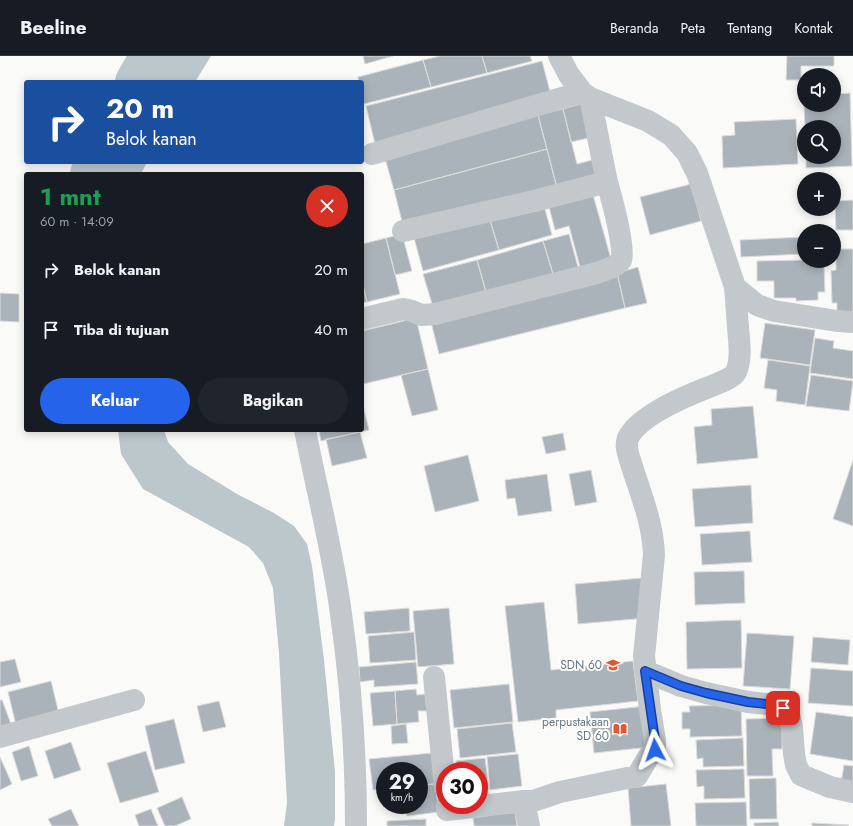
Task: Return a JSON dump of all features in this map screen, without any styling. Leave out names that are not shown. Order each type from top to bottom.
[{"type":"street","points":[[364,318],[403,309],[412,310],[421,315],[435,314],[597,273],[615,266],[621,261],[623,254],[618,228],[586,95],[569,75],[559,56]]},
{"type":"street","points":[[372,154],[586,95],[648,121],[671,135],[687,154],[697,173],[735,287],[739,347],[739,364],[735,374],[724,381],[689,395],[659,410],[642,422],[629,437],[626,447],[649,519],[653,543],[654,556],[644,656],[655,750],[649,756],[637,776],[560,792],[533,801],[488,805]]},
{"type":"street","points":[[404,231],[608,182]]},
{"type":"street","points":[[735,287],[757,305],[774,311],[837,321],[853,322]]},
{"type":"street","points":[[305,432],[328,539],[341,614],[351,694],[356,826]]},
{"type":"street","points":[[645,671],[681,686],[706,693],[748,702],[775,705],[783,708],[789,714],[792,727],[796,765],[801,775],[830,787],[853,792]]},
{"type":"street","points":[[434,677],[442,762]]},
{"type":"street","points":[[0,737],[134,700]]},
{"type":"street","points":[[524,801],[529,826]]},
{"type":"shaded area","points":[[167,56],[211,56],[196,80],[154,80]]},
{"type":"shaded area","points":[[111,164],[146,164],[142,172],[107,172]]},
{"type":"shaded area","points":[[118,432],[165,432],[168,442],[188,464],[294,526],[307,544],[312,566],[324,660],[335,772],[334,826],[284,826],[287,803],[279,653],[273,588],[263,563],[249,547],[143,489],[121,454]]},
{"type":"building","points":[[363,56],[393,56],[365,64]]},
{"type":"building","points":[[440,56],[482,56],[487,73],[431,87],[423,60]]},
{"type":"building","points":[[482,56],[530,56],[532,61],[487,73]]},
{"type":"building","points":[[787,56],[834,56],[834,66],[801,66],[801,68],[797,68],[797,80],[786,80]]},
{"type":"building","points":[[423,60],[431,87],[364,104],[364,80],[359,80],[358,77]]},
{"type":"building","points":[[542,61],[552,99],[375,144],[366,106]]},
{"type":"building","points":[[850,93],[852,166],[806,168],[806,164],[841,164],[841,120],[805,120],[804,112],[841,112],[841,94]]},
{"type":"building","points":[[584,103],[593,137],[571,142],[563,109]]},
{"type":"building","points":[[563,109],[577,164],[592,160],[597,178],[557,188],[538,115]]},
{"type":"building","points":[[538,115],[547,149],[394,190],[384,155]]},
{"type":"building","points":[[796,119],[798,164],[723,168],[722,136],[735,135],[734,122]]},
{"type":"building","points":[[547,149],[557,188],[404,229],[394,190]]},
{"type":"building","points":[[691,184],[701,221],[650,235],[640,197]]},
{"type":"building","points":[[592,191],[611,259],[580,267],[569,226],[555,230],[548,203]]},
{"type":"building","points":[[853,200],[853,230],[841,230],[841,224],[836,224],[836,216],[841,216],[841,201]]},
{"type":"building","points":[[543,202],[552,235],[499,250],[489,217]]},
{"type":"building","points":[[489,217],[499,250],[423,271],[414,238]]},
{"type":"building","points":[[402,234],[412,271],[395,275],[386,238]]},
{"type":"building","points":[[569,234],[578,267],[553,274],[543,241]]},
{"type":"building","points":[[797,237],[797,254],[741,257],[740,240]]},
{"type":"building","points":[[386,238],[400,294],[367,302],[364,289],[364,244]]},
{"type":"building","points":[[543,241],[553,274],[486,292],[477,260]]},
{"type":"building","points":[[841,249],[853,249],[853,316],[837,316],[837,303],[832,303],[831,271],[836,270],[836,268],[841,268]]},
{"type":"building","points":[[477,260],[486,292],[433,307],[423,274]]},
{"type":"building","points":[[797,260],[797,268],[824,268],[825,292],[818,292],[818,300],[796,301],[796,298],[774,298],[774,281],[757,281],[757,261]]},
{"type":"building","points":[[638,267],[647,303],[625,308],[617,273]]},
{"type":"building","points":[[617,273],[625,308],[439,354],[430,318]]},
{"type":"building","points":[[364,289],[367,302],[364,303]]},
{"type":"building","points":[[0,293],[19,294],[19,322],[0,321]]},
{"type":"building","points":[[416,318],[428,369],[364,384],[364,331]]},
{"type":"building","points":[[765,323],[815,330],[810,365],[760,358]]},
{"type":"building","points":[[815,338],[834,341],[833,348],[853,351],[853,379],[810,373]]},
{"type":"building","points":[[768,360],[810,366],[805,405],[776,401],[777,390],[764,388]]},
{"type":"building","points":[[428,369],[438,410],[412,416],[401,375]]},
{"type":"building","points":[[811,375],[853,381],[849,411],[806,406]]},
{"type":"building","points":[[753,406],[758,458],[697,464],[694,427],[712,425],[711,409]]},
{"type":"building","points":[[364,409],[369,430],[364,431]]},
{"type":"building","points":[[319,432],[360,432],[321,441]]},
{"type":"building","points":[[360,432],[367,458],[332,466],[326,439]]},
{"type":"building","points":[[563,433],[566,450],[546,454],[542,437]]},
{"type":"building","points":[[468,455],[479,501],[435,512],[424,466]]},
{"type":"building","points":[[853,460],[853,526],[833,519]]},
{"type":"building","points":[[591,470],[597,502],[575,506],[569,474]]},
{"type":"building","points":[[547,474],[552,511],[518,516],[515,498],[507,499],[505,480]]},
{"type":"building","points":[[751,485],[753,523],[695,527],[692,489]]},
{"type":"building","points":[[750,531],[752,562],[702,565],[700,534]]},
{"type":"building","points":[[744,571],[745,603],[695,605],[694,572]]},
{"type":"building","points":[[642,578],[646,618],[578,624],[575,584]]},
{"type":"building","name":"SDN 60","points":[[544,602],[551,670],[633,661],[638,701],[556,710],[556,718],[518,722],[505,606]]},
{"type":"building","points":[[409,608],[410,631],[366,634],[364,612]]},
{"type":"building","points":[[449,608],[454,664],[418,667],[413,611]]},
{"type":"building","points":[[741,620],[742,668],[687,669],[686,622]]},
{"type":"building","points":[[414,632],[416,660],[370,663],[368,636]]},
{"type":"building","points":[[747,633],[794,636],[790,689],[743,686]]},
{"type":"building","points":[[813,637],[850,640],[848,665],[811,662]]},
{"type":"building","points":[[15,659],[21,682],[0,687],[0,662]]},
{"type":"building","points":[[416,662],[418,684],[374,687],[374,680],[360,682],[359,667]]},
{"type":"building","points":[[811,668],[853,671],[853,706],[808,703]]},
{"type":"building","points":[[51,681],[59,714],[16,725],[8,692]]},
{"type":"building","points":[[509,684],[513,722],[454,728],[450,690]]},
{"type":"building","points":[[416,689],[417,695],[425,694],[427,711],[418,711],[419,722],[397,724],[395,691]]},
{"type":"building","points":[[395,691],[397,724],[373,726],[370,693]]},
{"type":"building","points":[[0,700],[2,700],[13,729],[0,734]]},
{"type":"building","points":[[219,701],[226,727],[203,732],[197,706]]},
{"type":"building","points":[[741,705],[742,736],[690,737],[690,729],[682,729],[682,712],[690,712],[689,706]]},
{"type":"building","name":"perpustakaan SD 60","points":[[646,706],[650,747],[594,753],[590,712]]},
{"type":"building","points":[[816,712],[853,717],[853,761],[810,754]]},
{"type":"building","points":[[782,718],[782,749],[772,749],[773,776],[747,776],[746,719]]},
{"type":"building","points":[[174,719],[185,763],[155,770],[145,726]]},
{"type":"building","points":[[512,723],[516,752],[460,758],[457,729]]},
{"type":"building","points":[[406,724],[408,743],[392,744],[391,726]]},
{"type":"building","points":[[743,738],[744,766],[703,767],[703,758],[697,759],[696,740]]},
{"type":"building","points":[[71,742],[81,770],[54,779],[45,751]]},
{"type":"building","points":[[29,746],[38,776],[21,781],[12,752]]},
{"type":"building","points":[[146,751],[159,792],[120,803],[107,763]]},
{"type":"building","points":[[432,753],[435,784],[428,784],[428,762],[376,762],[376,790],[373,790],[369,759]]},
{"type":"building","points":[[518,754],[522,786],[490,790],[487,757]]},
{"type":"building","points":[[0,757],[12,784],[0,790]]},
{"type":"building","points":[[485,758],[486,762],[456,762]]},
{"type":"building","points":[[844,765],[853,766],[853,791],[840,789]]},
{"type":"building","points":[[744,769],[745,798],[704,799],[704,786],[697,787],[696,770]]},
{"type":"building","points":[[776,778],[777,819],[750,819],[749,779]]},
{"type":"building","points":[[428,784],[435,784],[436,812],[428,813]]},
{"type":"building","points":[[666,784],[671,826],[631,826],[628,788]]},
{"type":"building","points":[[182,797],[191,819],[175,826],[165,826],[157,808]]},
{"type":"building","points":[[746,802],[747,826],[696,826],[695,803]]},
{"type":"building","points":[[71,809],[79,826],[52,826],[48,819]]},
{"type":"building","points":[[151,809],[158,826],[139,826],[135,815]]},
{"type":"building","points":[[515,811],[517,826],[474,826],[473,818]]},
{"type":"building","points":[[407,814],[423,814],[407,816]]},
{"type":"building","points":[[426,819],[426,826],[387,826],[387,821]]},
{"type":"building","points":[[778,822],[779,826],[754,826],[754,823]]},
{"type":"building","points":[[812,823],[849,825],[812,826]]},
{"type":"waterway","points":[[137,80],[151,56]]},
{"type":"waterway","points":[[92,172],[95,164]]},
{"type":"place","name":"SDN 60","points":[[613,665]]},
{"type":"place","name":"perpustakaan SD 60","points":[[620,729]]},
{"type":"route","points":[[655,750],[655,740],[645,671],[681,686],[706,693],[748,702],[775,705],[783,708]]}]
